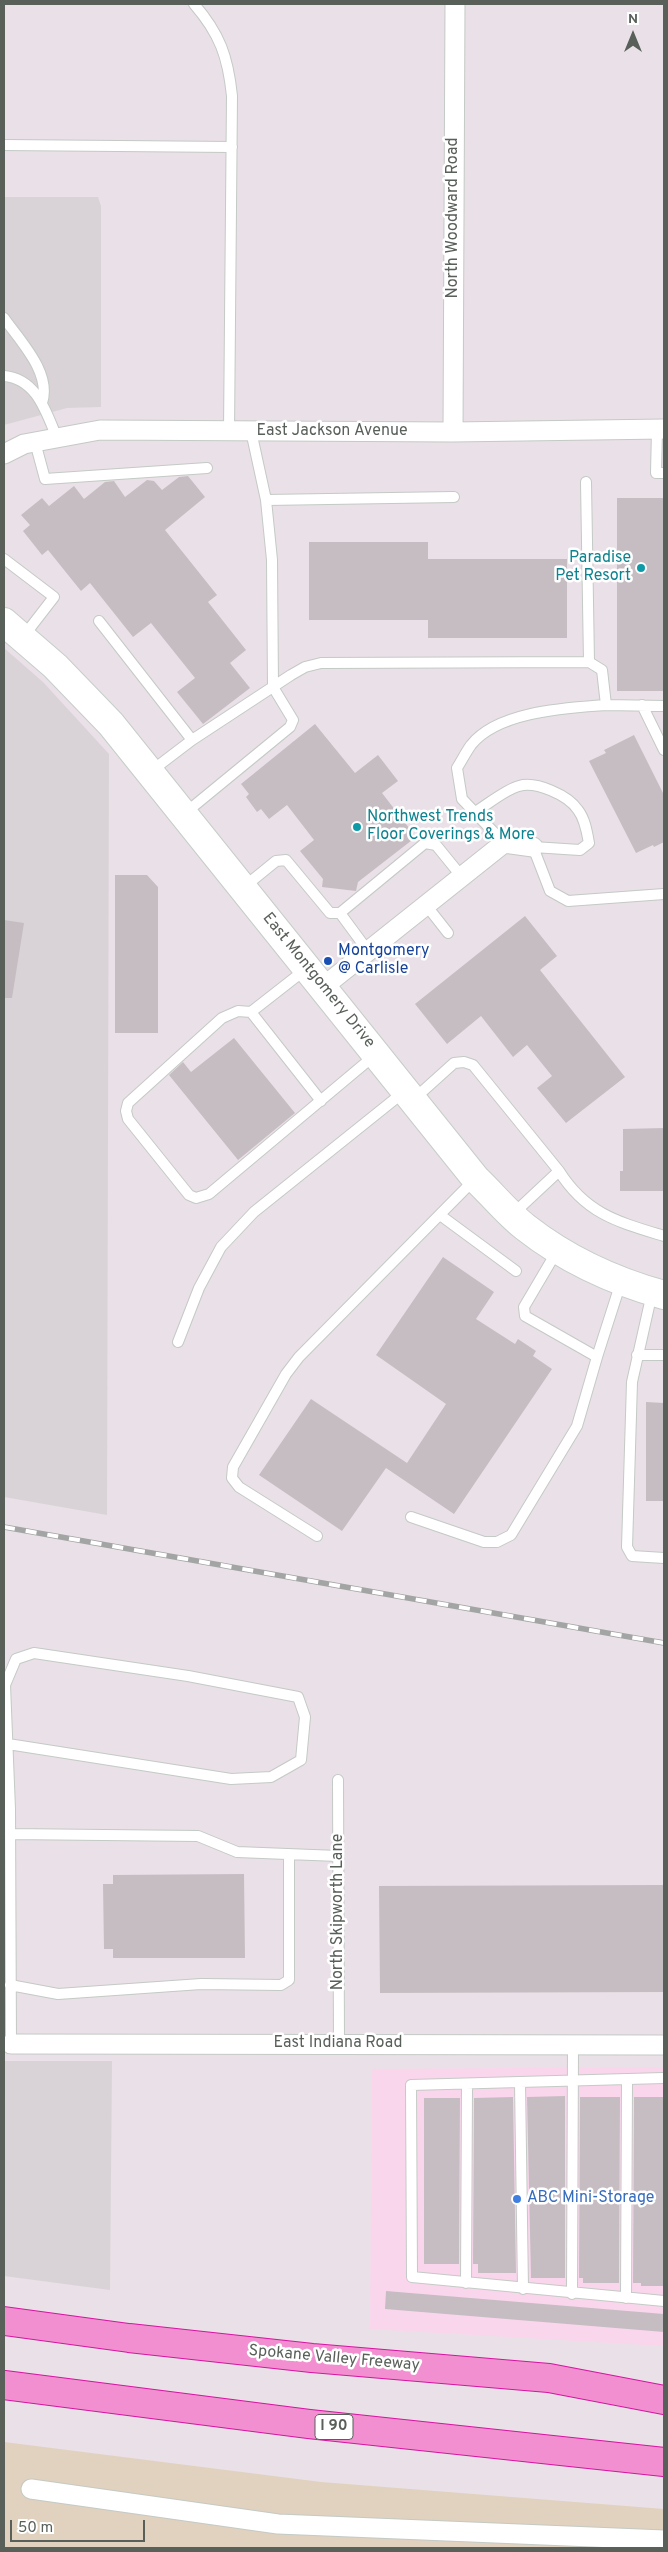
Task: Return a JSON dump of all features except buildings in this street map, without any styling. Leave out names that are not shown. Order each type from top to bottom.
[{"type":"highway","name":"Spokane Valley Freeway","points":[[4,2321],[129,2338],[312,2358],[549,2378],[664,2400]]},
{"type":"highway","name":"I 90","points":[[4,2385],[309,2424],[664,2462]]},
{"type":"main road","name":"East Montgomery Drive","points":[[13,630],[55,666],[111,724],[476,1179],[512,1214],[557,1250],[608,1278],[658,1294]]},
{"type":"street","name":"North Woodward Road","points":[[453,432],[455,4]]},
{"type":"street","name":"East Jackson Avenue","points":[[4,454],[24,444],[100,430],[453,432],[661,429]]},
{"type":"street","points":[[315,978],[368,951],[504,843],[533,847]]},
{"type":"street","name":"East Indiana Road","points":[[11,2044],[664,2045]]},
{"type":"street","points":[[32,2489],[278,2524],[664,2540]]},
{"type":"lane","points":[[194,4],[207,19],[220,40],[229,68],[232,147],[229,431]]},
{"type":"lane","points":[[4,145],[232,147]]},
{"type":"lane","points":[[4,318],[37,366],[45,388],[42,404]]},
{"type":"lane","points":[[4,376],[15,378],[34,390],[57,438]]},
{"type":"lane","points":[[661,429],[656,473],[664,473]]},
{"type":"lane","points":[[184,814],[290,727],[293,720],[273,687],[272,560],[266,500],[251,431]]},
{"type":"lane","points":[[35,442],[45,479],[206,468]]},
{"type":"lane","points":[[586,482],[588,662]]},
{"type":"lane","points":[[266,500],[454,497]]},
{"type":"lane","points":[[4,559],[54,597],[13,630]]},
{"type":"lane","points":[[99,621],[192,740]]},
{"type":"lane","points":[[150,772],[192,740],[273,687],[305,667],[321,663],[588,662],[602,670],[606,705]]},
{"type":"lane","points":[[504,843],[462,798],[457,768],[472,743],[499,724],[546,710],[606,705],[664,706]]},
{"type":"lane","points":[[642,706],[664,750]]},
{"type":"lane","points":[[475,812],[519,785],[541,787],[564,796],[579,810],[587,829],[589,843],[580,850],[533,847],[550,891],[568,901],[664,894]]},
{"type":"lane","points":[[243,888],[276,861],[286,860],[330,913],[340,912],[425,842],[436,845],[462,877]]},
{"type":"lane","points":[[426,905],[448,933]]},
{"type":"lane","points":[[340,912],[368,951]]},
{"type":"lane","points":[[315,978],[251,1012],[238,1011],[222,1018],[128,1103],[126,1111],[128,1119],[188,1195],[196,1198],[204,1197],[376,1054]]},
{"type":"lane","points":[[251,1012],[321,1100]]},
{"type":"lane","points":[[178,1342],[199,1288],[221,1248],[254,1212],[454,1063],[464,1062],[473,1066],[559,1171],[569,1188],[585,1204],[628,1225],[664,1236]]},
{"type":"lane","points":[[512,1214],[559,1171]]},
{"type":"lane","points":[[317,1536],[240,1487],[232,1478],[233,1467],[286,1374],[299,1357],[476,1179]]},
{"type":"lane","points":[[440,1215],[516,1271]]},
{"type":"lane","points":[[557,1250],[524,1307],[525,1316],[597,1357]]},
{"type":"lane","points":[[411,1516],[484,1542],[496,1542],[511,1535],[577,1426],[621,1282]]},
{"type":"lane","points":[[658,1294],[637,1355],[632,1382],[627,1547],[632,1556],[664,1558]]},
{"type":"lane","points":[[637,1355],[664,1355]]},
{"type":"lane","points":[[8,1744],[231,1779],[271,1777],[301,1760],[305,1717],[298,1697],[188,1676],[34,1653],[16,1659],[5,1685],[10,1834],[11,2044]]},
{"type":"lane","name":"North Skipworth Lane","points":[[338,1780],[339,2044]]},
{"type":"lane","points":[[10,1834],[198,1836],[237,1852],[338,1856]]},
{"type":"lane","points":[[10,1985],[58,1994],[201,1984],[281,1985],[289,1980],[289,1855]]},
{"type":"lane","points":[[572,2045],[574,2082],[572,2294]]},
{"type":"lane","points":[[664,2078],[467,2085],[411,2085],[412,2277],[572,2294],[664,2301]]},
{"type":"lane","points":[[626,2298],[627,2080]]},
{"type":"lane","points":[[520,2083],[523,2289]]},
{"type":"lane","points":[[466,2283],[467,2085]]},
{"type":"shaded area","points":[[4,197],[98,197],[101,206],[101,407],[67,408],[4,425]]},
{"type":"shaded area","points":[[4,648],[43,682],[109,754],[107,1515],[4,1497]]},
{"type":"shaded area","points":[[4,2061],[112,2061],[110,2290],[4,2276]]},
{"type":"shaded area","name":"ABC Mini-Storage","points":[[664,2067],[664,2346],[370,2329],[372,2069]]},
{"type":"shaded area","points":[[4,2442],[321,2482],[664,2509],[664,2548],[4,2548]]},
{"type":"railway","points":[[4,1527],[664,1643]]},
{"type":"place","name":"Paradise Pet Resort","points":[[641,568]]},
{"type":"place","name":"Northwest Trends Floor Coverings & More","points":[[357,827]]},
{"type":"place","name":"Montgomery @ Carlisle","points":[[328,961]]},
{"type":"place","name":"ABC Mini-Storage","points":[[517,2199]]}]
